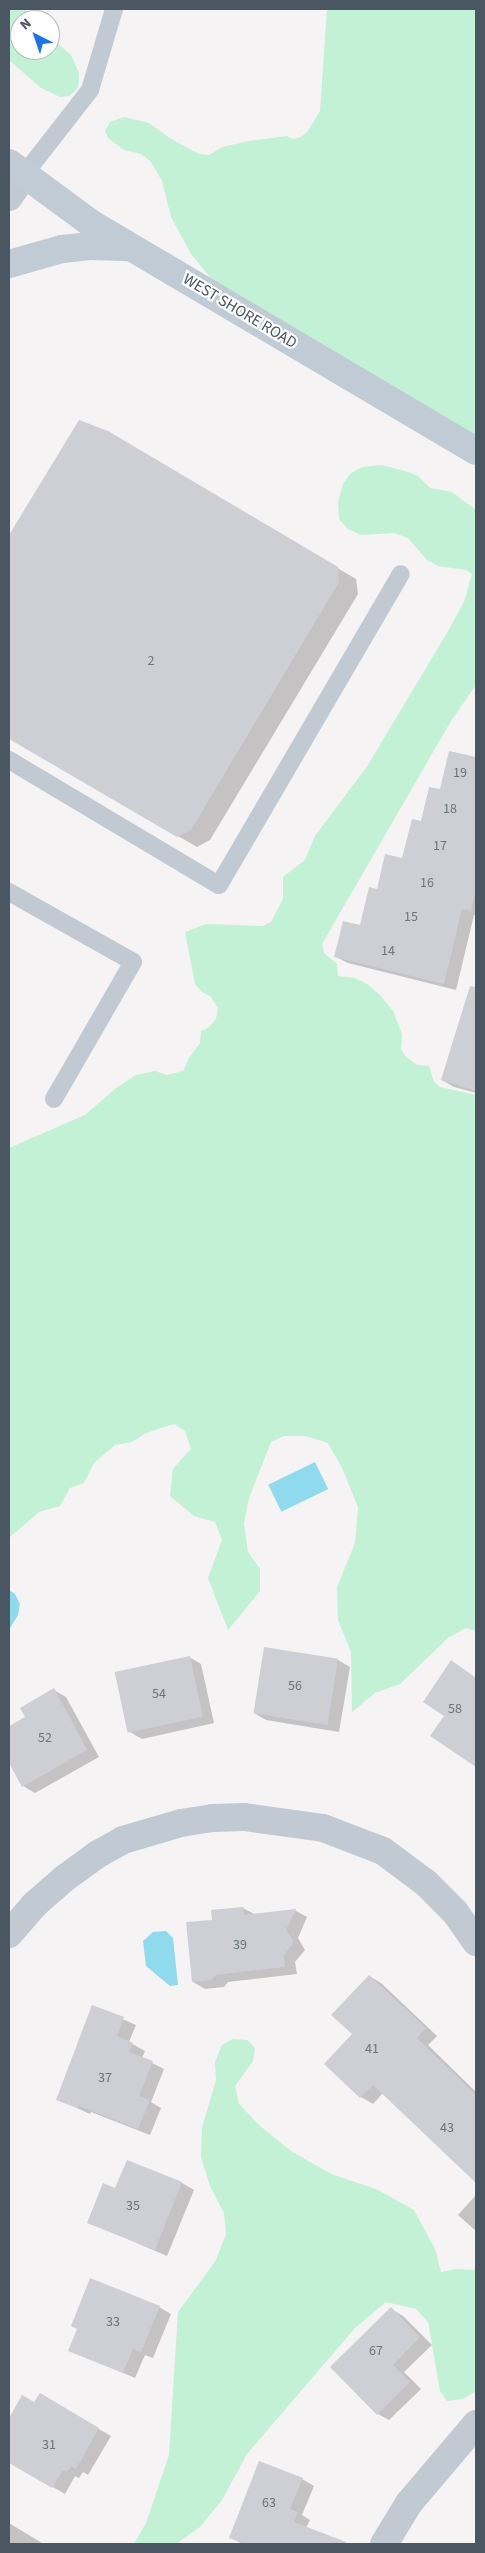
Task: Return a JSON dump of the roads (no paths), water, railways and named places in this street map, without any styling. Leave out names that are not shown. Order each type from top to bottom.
[{"type":"main road","name":"WEST SHORE ROAD","points":[[14,179],[476,451]]},
{"type":"main road","points":[[9,264],[62,249],[92,246],[132,247]]},
{"type":"street","points":[[9,1934],[34,1905],[65,1878],[98,1854],[123,1840],[181,1823],[213,1818],[244,1817],[323,1828],[383,1851],[426,1883],[455,1912],[476,1942]]},
{"type":"street","points":[[384,2544],[409,2503],[476,2424]]},
{"type":"lane","points":[[14,179],[90,90],[114,9]]},
{"type":"lane","points":[[9,760],[219,885],[401,574]]},
{"type":"lane","points":[[9,892],[133,962],[54,1098]]},
{"type":"water","points":[[315,1462],[328,1489],[281,1512],[268,1485]]},
{"type":"water","points":[[9,1590],[15,1594],[20,1604],[18,1615],[9,1630]]},
{"type":"water","points":[[166,1931],[173,1938],[178,1985],[170,1986],[146,1966],[143,1941],[153,1932]]}]
